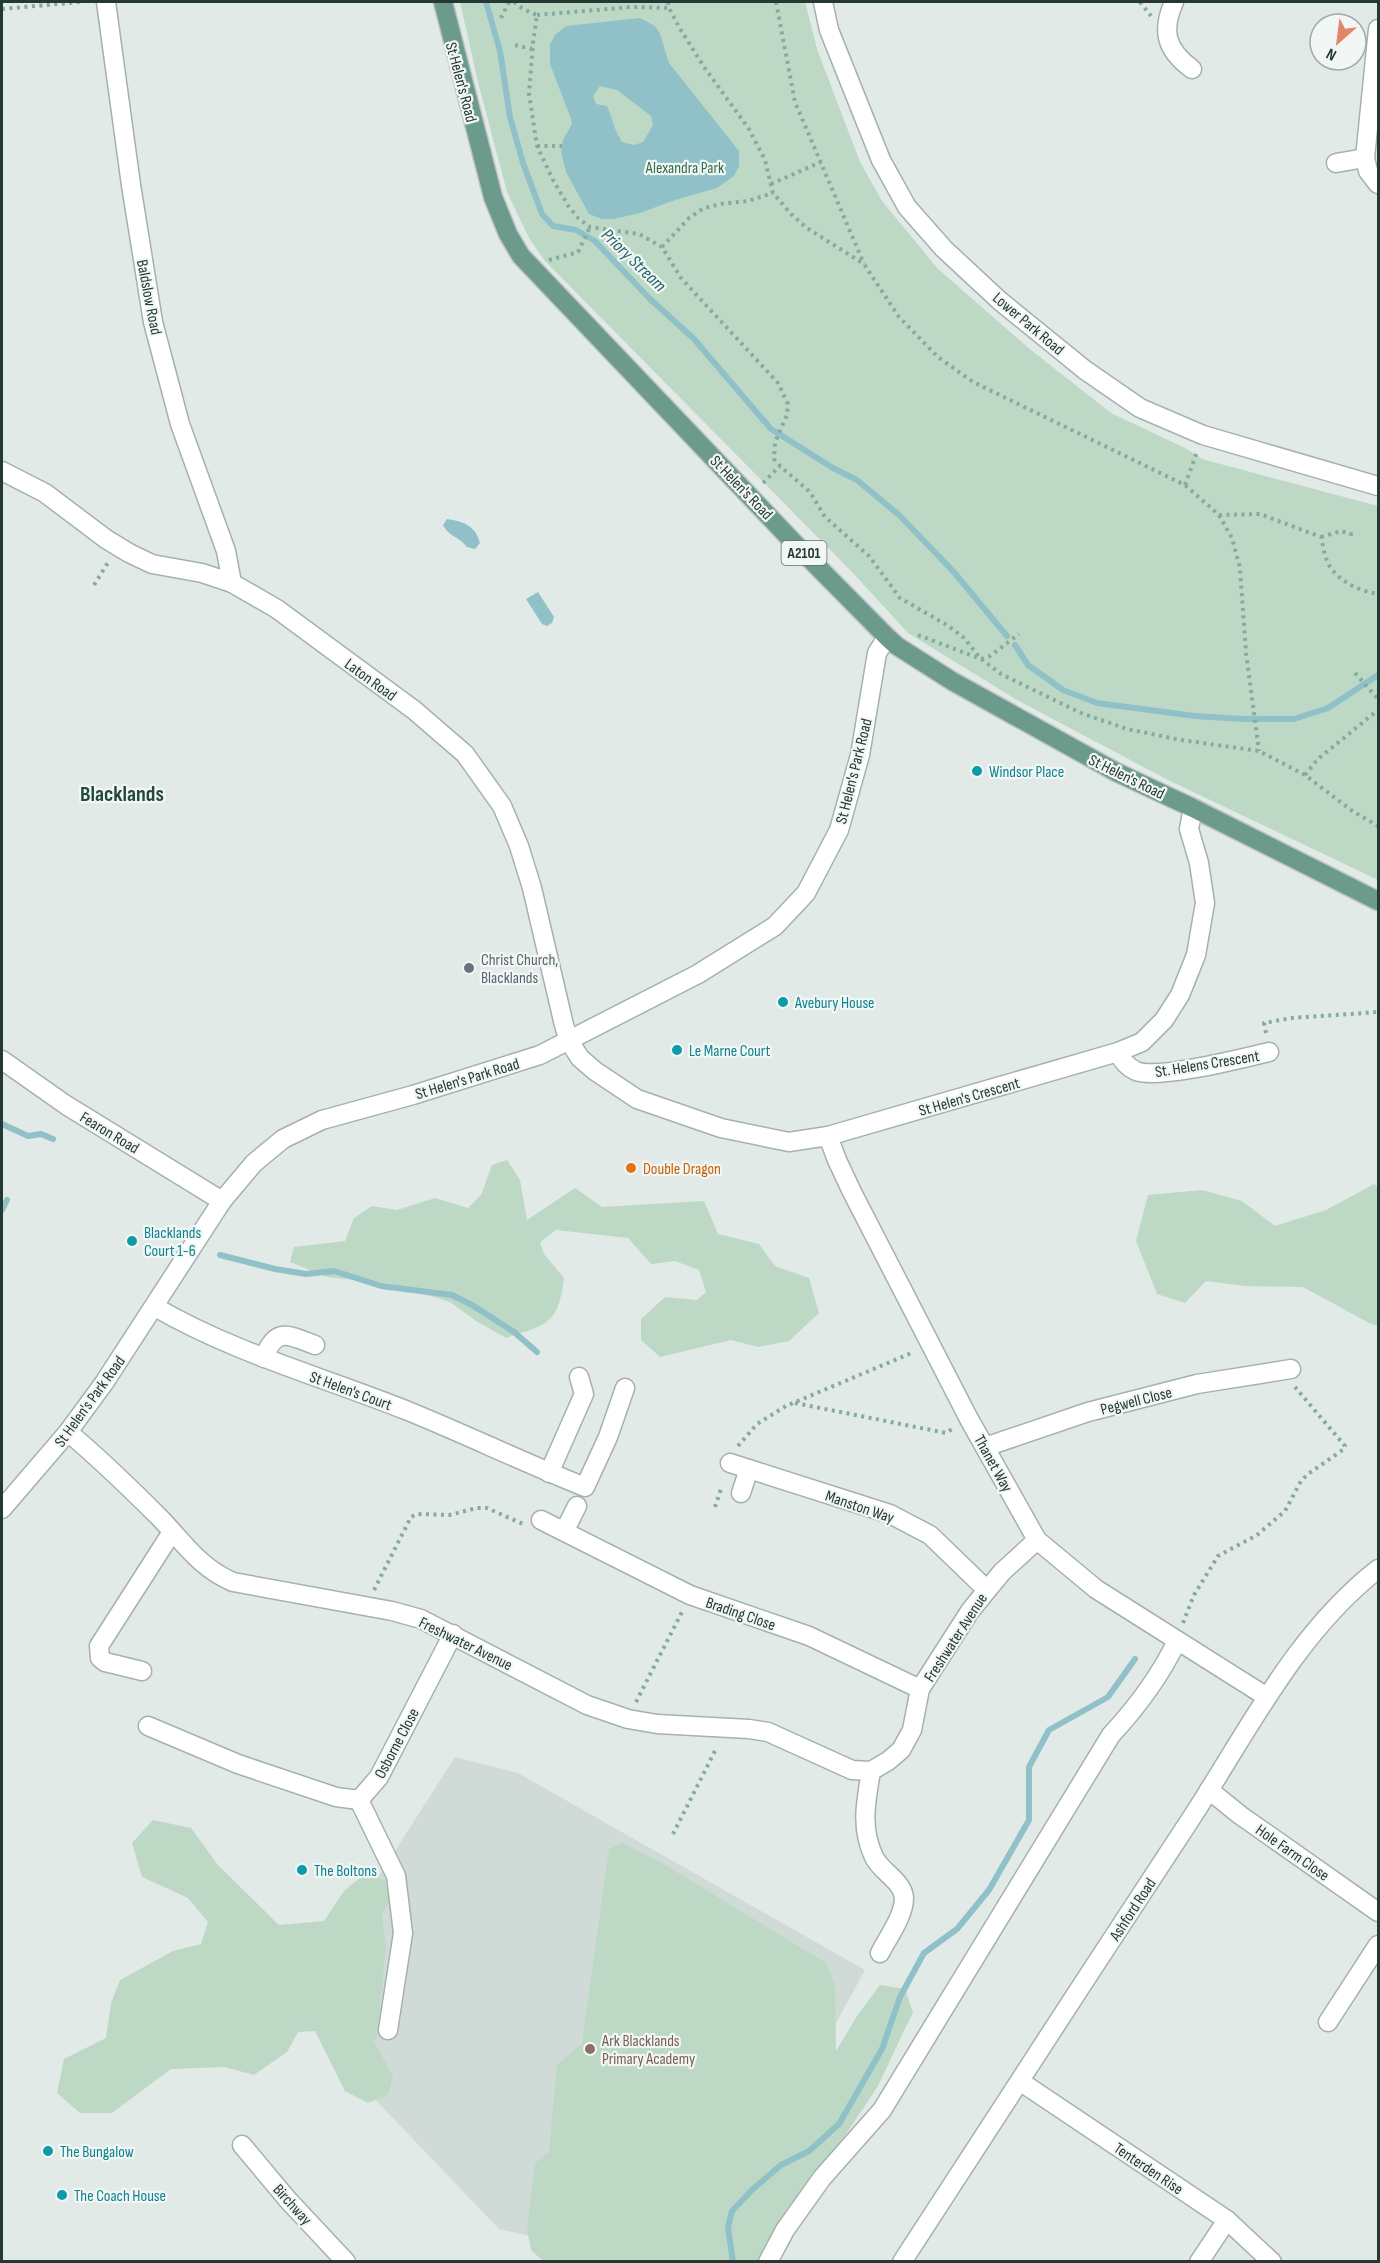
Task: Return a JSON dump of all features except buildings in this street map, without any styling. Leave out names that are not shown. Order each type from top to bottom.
[{"type":"main road","name":"St Helen's Road","points":[[443,2],[493,197],[507,234],[521,256],[799,548],[892,641],[952,681],[1028,725],[1116,772],[1378,901]]},
{"type":"street","name":"Baldslow Road","points":[[106,2],[131,185],[153,322],[180,424],[226,551],[232,583]]},
{"type":"street","name":"Lower Park Road","points":[[823,2],[829,30],[881,160],[907,207],[944,249],[1000,301],[1085,370],[1140,408],[1203,435],[1378,486]]},
{"type":"street","points":[[1174,2],[1166,32],[1177,58],[1192,69]]},
{"type":"street","points":[[1378,29],[1365,158],[1368,171],[1378,184]]},
{"type":"street","points":[[1336,163],[1365,158]]},
{"type":"street","name":"Laton Road","points":[[2,471],[45,493],[118,546],[152,564],[202,573],[232,583],[277,609],[414,710],[465,754],[502,806],[519,846],[532,888],[569,1041]]},
{"type":"street","name":"St Helen's Park Road","points":[[2,1509],[68,1432],[104,1383],[222,1201],[254,1162],[283,1139],[322,1120],[489,1073],[540,1055],[698,974],[768,931],[806,893],[839,830],[860,755],[877,653],[892,641]]},
{"type":"street","name":"St Helen's Crescent","points":[[569,1041],[580,1058],[595,1071],[637,1099],[721,1128],[789,1142],[828,1136],[1118,1052],[1142,1042],[1164,1020],[1180,995],[1196,955],[1205,903],[1199,863],[1189,829],[1193,808]]},
{"type":"street","name":"St. Helens Crescent","points":[[1118,1052],[1124,1063],[1137,1071],[1156,1073],[1219,1064],[1269,1052]]},
{"type":"street","name":"Fearon Road","points":[[2,1060],[66,1105],[222,1201]]},
{"type":"street","name":"Thanet Way","points":[[828,1136],[842,1171],[969,1419],[1037,1540],[1096,1589],[1268,1697]]},
{"type":"street","name":"St Helen's Court","points":[[155,1306],[181,1322],[264,1358],[407,1411],[549,1473],[585,1486],[608,1437],[625,1389]]},
{"type":"street","points":[[264,1358],[270,1343],[279,1336],[288,1335],[315,1345]]},
{"type":"street","name":"Pegwell Close","points":[[985,1447],[1088,1412],[1186,1387],[1287,1370]]},
{"type":"street","points":[[549,1473],[584,1394],[579,1377]]},
{"type":"street","name":"Freshwater Avenue","points":[[68,1432],[215,1575],[232,1582],[366,1606],[421,1619],[587,1704],[628,1719],[657,1724],[768,1732],[852,1770],[871,1771],[901,1750],[912,1730],[920,1689],[986,1589],[1037,1540]]},
{"type":"street","name":"Manston Way","points":[[730,1463],[890,1514],[930,1535],[986,1589]]},
{"type":"street","points":[[741,1493],[749,1469]]},
{"type":"street","points":[[565,1530],[577,1506]]},
{"type":"street","name":"Brading Close","points":[[541,1520],[565,1530],[690,1595],[809,1636],[920,1689]]},
{"type":"street","points":[[142,1671],[105,1662],[100,1658],[99,1646],[172,1532]]},
{"type":"street","name":"Ashford Road","points":[[902,2262],[1021,2082],[1268,1697],[1309,1638],[1360,1583],[1378,1569]]},
{"type":"street","name":"Osborne Close","points":[[359,1800],[379,1777],[453,1634]]},
{"type":"street","points":[[768,2262],[785,2230],[822,2178],[882,2110],[1111,1735],[1134,1711],[1164,1669],[1177,1641]]},
{"type":"street","points":[[148,1726],[238,1764],[306,1788],[336,1797],[359,1800],[396,1876],[403,1934],[388,2030]]},
{"type":"street","points":[[871,1771],[864,1812],[867,1835],[874,1858],[901,1888],[904,1900],[901,1911],[880,1953]]},
{"type":"street","name":"Hole Farm Close","points":[[1209,1790],[1240,1815],[1378,1912]]},
{"type":"street","points":[[1328,2022],[1378,1945]]},
{"type":"street","name":"Tenterden Rise","points":[[1021,2082],[1227,2220],[1272,2262]]},
{"type":"street","name":"Birchway","points":[[242,2145],[288,2200],[346,2262]]},
{"type":"street","points":[[1199,2262],[1227,2220]]},
{"type":"path","points":[[2,9],[81,2]]},
{"type":"path","points":[[501,18],[509,2]]},
{"type":"path","points":[[514,2],[537,15],[631,7],[669,8]]},
{"type":"path","points":[[668,2],[669,8],[704,67],[749,129],[765,160],[773,193],[807,228],[864,264]]},
{"type":"path","points":[[776,2],[795,102],[864,264],[900,317],[938,357],[973,382],[1185,485],[1218,514],[1232,538],[1240,568],[1246,652],[1259,751]]},
{"type":"path","points":[[537,15],[529,94],[537,146],[569,207],[589,229],[639,234],[662,247],[681,278],[778,383],[788,404],[784,425],[775,442],[774,459],[810,492],[825,518],[869,556],[900,598],[947,625],[964,638],[981,660]]},
{"type":"path","points":[[515,45],[532,49]]},
{"type":"path","points":[[537,146],[562,146]]},
{"type":"path","points":[[771,184],[821,162]]},
{"type":"path","points":[[662,247],[688,218],[704,208],[748,201],[773,193]]},
{"type":"path","points":[[534,270],[545,261],[578,252],[589,229]]},
{"type":"path","points":[[1185,485],[1203,435]]},
{"type":"path","points":[[1218,514],[1260,514],[1321,537],[1341,531],[1351,534],[1350,539]]},
{"type":"path","points":[[1321,537],[1327,562],[1348,584],[1378,594]]},
{"type":"path","points":[[93,585],[118,546]]},
{"type":"path","points":[[892,641],[908,633],[918,635],[981,660],[1001,674],[1081,713],[1126,729],[1181,740],[1259,751],[1305,775],[1351,810],[1378,826]]},
{"type":"path","points":[[981,660],[1019,634]]},
{"type":"path","points":[[1355,673],[1378,699]]},
{"type":"path","points":[[1305,775],[1318,759],[1378,710]]},
{"type":"path","points":[[1269,1052],[1264,1023],[1292,1018],[1378,1012]]},
{"type":"path","points":[[715,1507],[739,1443],[757,1424],[794,1403],[889,1360],[931,1345]]},
{"type":"path","points":[[1177,1641],[1194,1595],[1218,1556],[1257,1535],[1285,1511],[1301,1481],[1308,1474],[1344,1449],[1345,1446],[1287,1370]]},
{"type":"path","points":[[794,1403],[946,1433],[969,1419]]},
{"type":"path","points":[[366,1606],[408,1522],[417,1514],[449,1515],[477,1508],[487,1508],[520,1524],[541,1520]]},
{"type":"path","points":[[628,1719],[690,1595]]},
{"type":"path","points":[[672,1834],[727,1728]]},
{"type":"shaded area","name":"Ark Blacklands Primary Academy","points":[[455,1757],[518,1773],[865,1970],[774,2137],[637,2261],[499,2229],[368,2092],[368,1893]]},
{"type":"green space","name":"Alexandra Park","points":[[460,2],[805,2],[817,49],[860,162],[882,201],[938,269],[1031,350],[1111,413],[1187,449],[1202,459],[1378,506],[1378,880],[1168,780],[1017,700],[908,633],[853,573],[545,261],[529,238],[507,192]]},
{"type":"green space","points":[[507,1160],[520,1180],[527,1220],[575,1188],[602,1207],[704,1201],[718,1234],[759,1244],[775,1266],[809,1278],[819,1313],[789,1341],[758,1347],[731,1340],[660,1357],[641,1340],[641,1319],[665,1297],[697,1300],[706,1292],[699,1270],[675,1261],[651,1264],[628,1238],[556,1230],[540,1242],[544,1254],[564,1278],[558,1305],[554,1314],[541,1325],[506,1338],[476,1321],[450,1302],[392,1284],[327,1277],[290,1262],[294,1247],[345,1241],[354,1218],[372,1206],[397,1210],[435,1198],[468,1208],[481,1195],[492,1165]]},
{"type":"green space","points":[[1374,1184],[1378,1187],[1378,1326],[1303,1287],[1245,1286],[1206,1281],[1185,1303],[1157,1294],[1136,1241],[1148,1195],[1202,1190],[1242,1201],[1275,1226],[1326,1210]]},
{"type":"green space","points":[[153,1820],[191,1828],[218,1865],[279,1925],[324,1921],[344,1891],[362,1876],[385,1880],[389,1902],[382,1914],[386,1947],[377,2036],[374,2042],[393,2076],[388,2095],[368,2103],[345,2091],[315,2031],[298,2032],[287,2052],[254,2075],[224,2067],[171,2069],[112,2113],[80,2113],[57,2093],[64,2059],[106,2038],[111,2003],[120,1980],[173,1951],[201,1944],[208,1922],[188,1898],[142,1877],[132,1843]]},
{"type":"green space","points":[[623,1843],[660,1862],[826,1963],[835,1984],[836,2051],[857,2016],[880,1985],[905,1989],[913,2012],[878,2086],[761,2261],[543,2261],[531,2250],[527,2229],[535,2163],[549,2152],[557,2065],[582,2043],[609,1849]]},
{"type":"water","points":[[640,18],[655,26],[660,34],[669,63],[739,151],[739,166],[734,176],[717,188],[640,213],[614,219],[602,219],[589,214],[566,172],[561,152],[563,140],[572,124],[550,64],[550,44],[555,35],[566,26]],"holes":[[[600,86],[617,90],[651,116],[653,125],[643,142],[634,145],[622,142],[607,106],[596,104],[593,96]]]},
{"type":"water","points":[[447,519],[458,521],[472,528],[480,543],[475,549],[467,547],[448,532],[443,525]]},
{"type":"water","points":[[538,592],[554,617],[552,623],[547,626],[542,624],[526,599]]},
{"type":"waterway","name":"Priory Stream","points":[[486,2],[500,51],[510,117],[523,163],[542,214],[553,226],[576,230],[595,241],[649,298],[694,339],[771,429],[833,468],[857,480],[899,515],[953,571],[1007,636]]},
{"type":"waterway","points":[[1015,645],[1028,665],[1063,690],[1097,703],[1195,716],[1294,719],[1328,708],[1378,675]]},
{"type":"waterway","points":[[2,1124],[28,1136],[41,1134],[53,1139]]},
{"type":"waterway","points":[[2,1210],[7,1200]]},
{"type":"waterway","points":[[220,1255],[275,1269],[306,1274],[334,1271],[381,1286],[452,1295],[514,1332],[537,1352]]},
{"type":"waterway","points":[[733,2262],[728,2227],[732,2211],[781,2165],[809,2151],[839,2124],[882,2049],[900,1997],[924,1953],[957,1929],[989,1890],[1029,1820],[1029,1767],[1049,1730],[1108,1697],[1135,1659]]},
{"type":"place","name":"Windsor Place","points":[[977,771]]},
{"type":"place","name":"Christ Church, Blacklands","points":[[469,968]]},
{"type":"place","name":"Avebury House","points":[[783,1002]]},
{"type":"place","name":"Le Marne Court","points":[[677,1050]]},
{"type":"place","name":"Double Dragon","points":[[631,1168]]},
{"type":"place","name":"Blacklands Court 1-6","points":[[132,1241]]},
{"type":"place","name":"The Boltons","points":[[302,1870]]},
{"type":"place","name":"Ark Blacklands Primary Academy","points":[[590,2049]]},
{"type":"place","name":"The Bungalow","points":[[48,2151]]},
{"type":"place","name":"The Coach House","points":[[62,2195]]},
{"type":"district","name":"Blacklands","points":[[122,793]]}]
